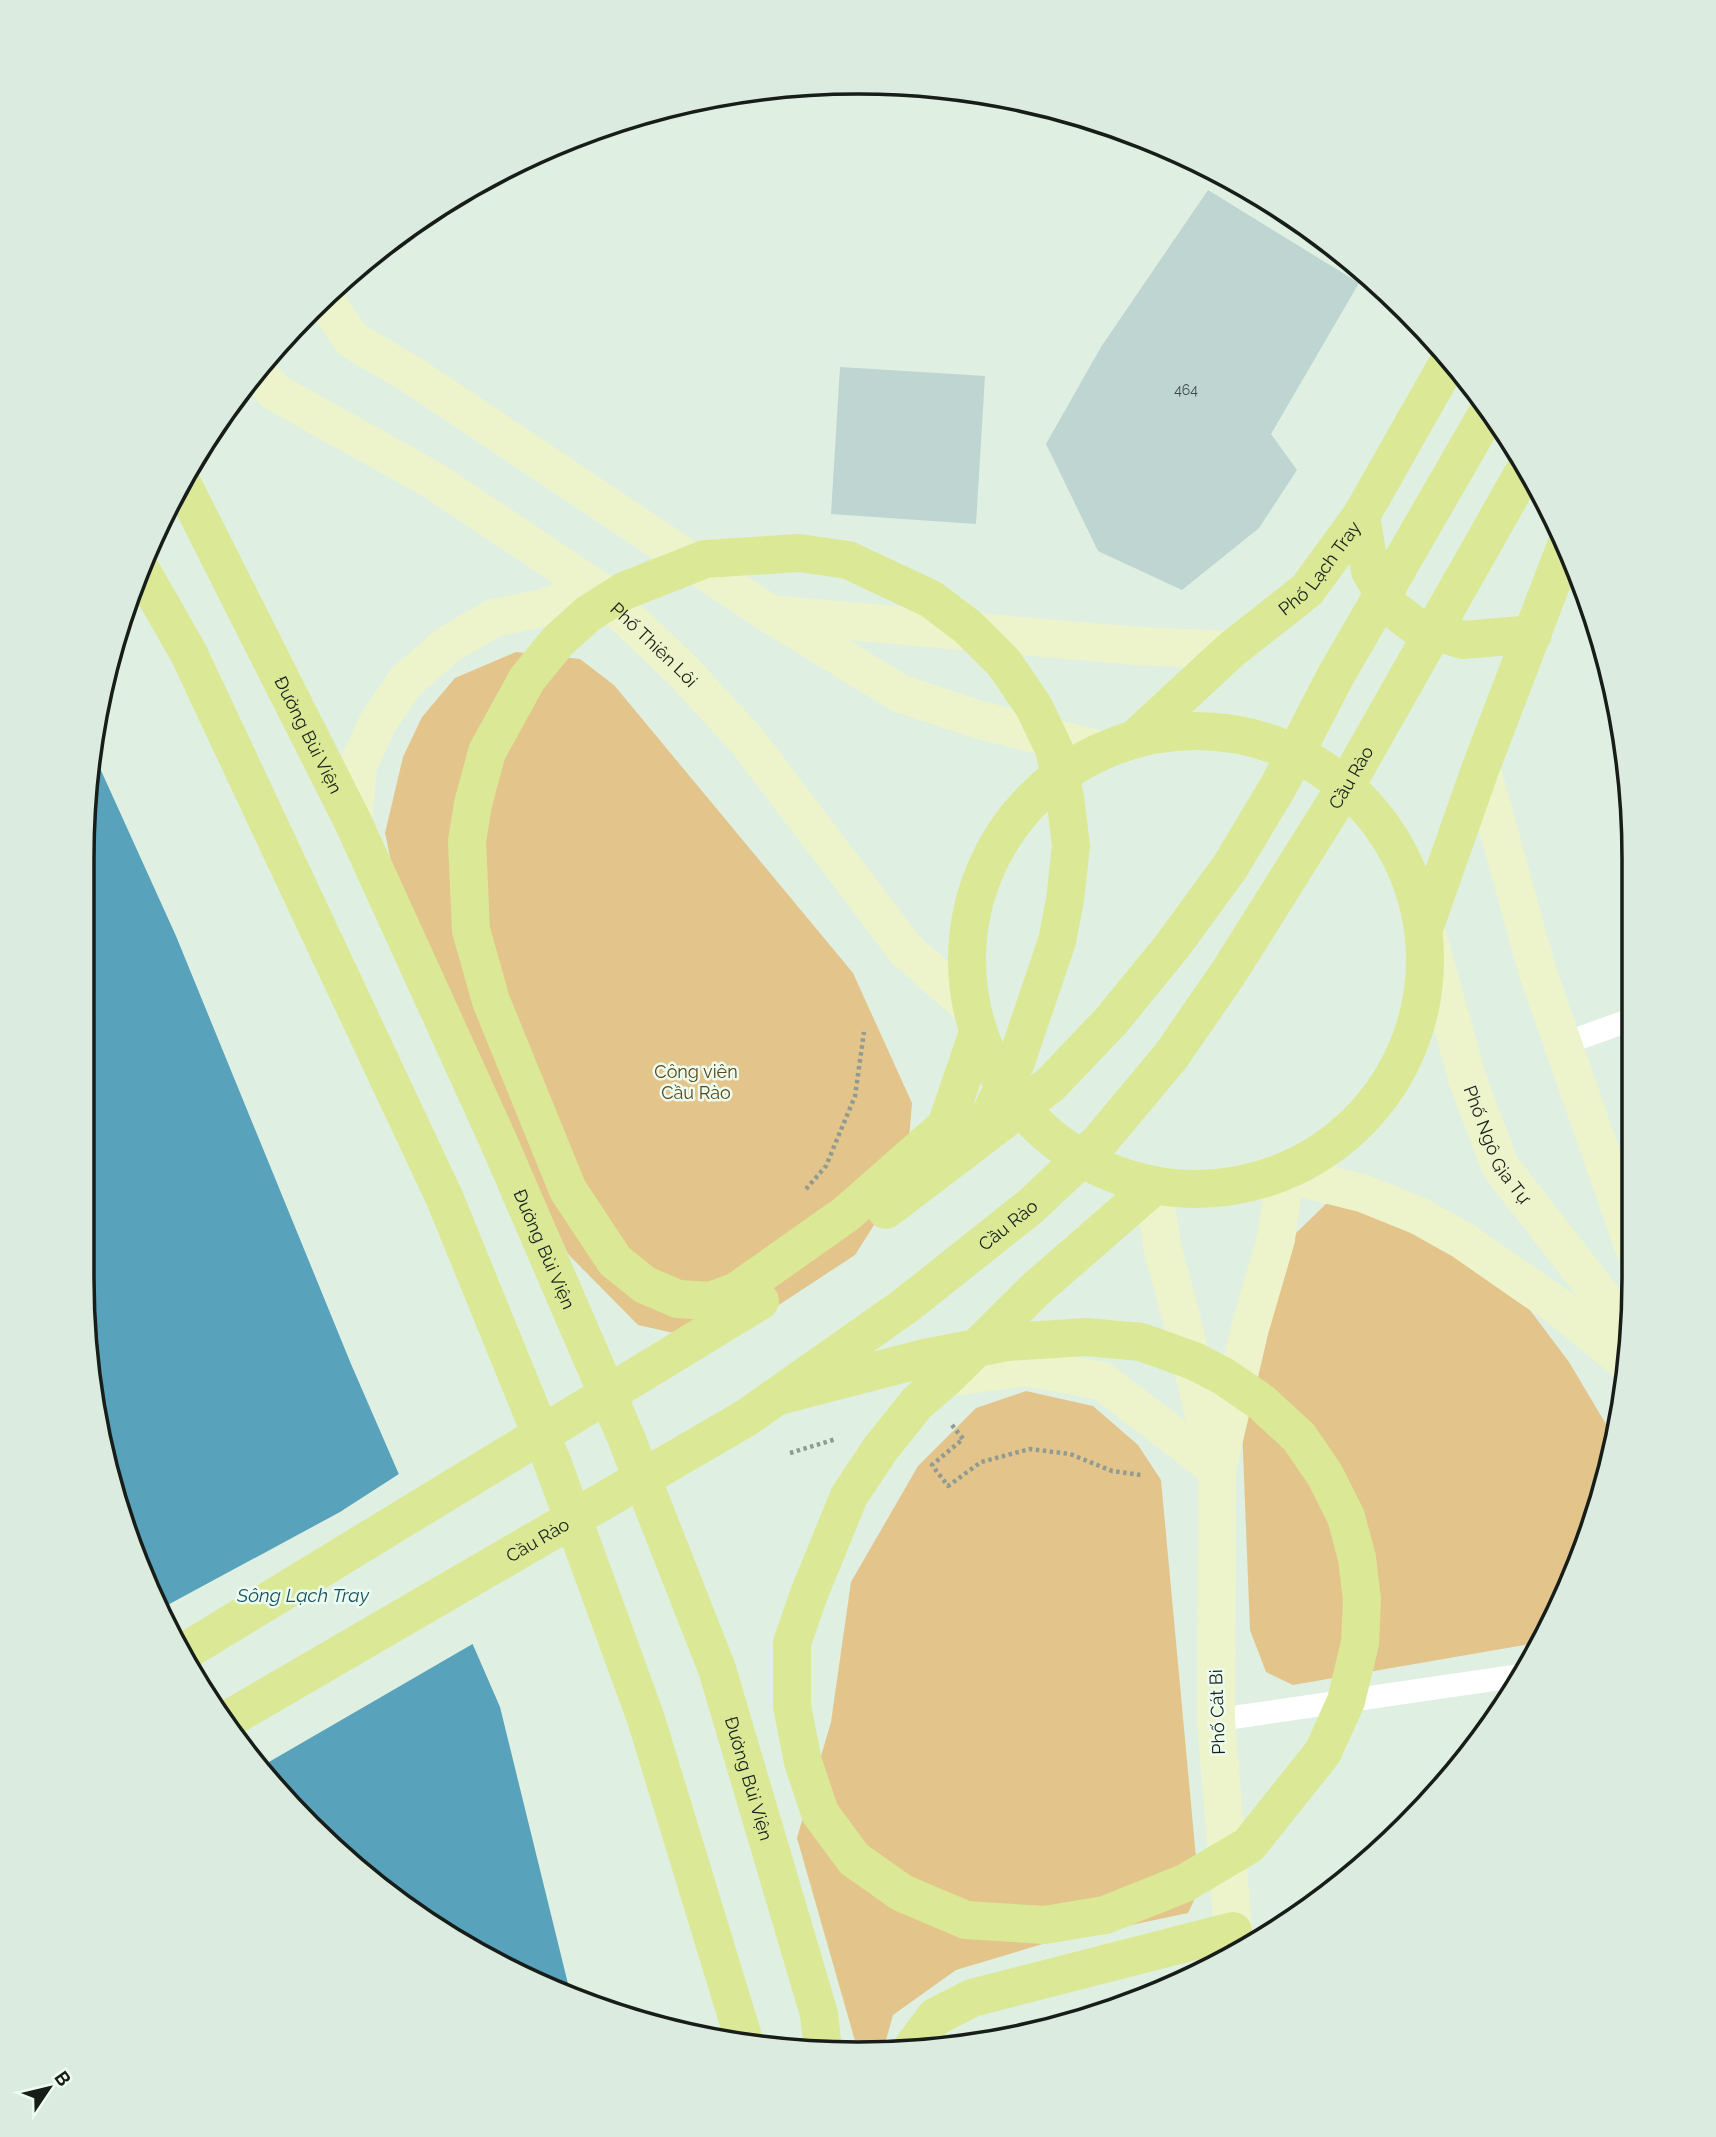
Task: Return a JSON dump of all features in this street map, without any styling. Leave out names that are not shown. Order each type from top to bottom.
[{"type":"main road","points":[[330,307],[352,340]]},
{"type":"main road","points":[[314,322],[352,340],[412,375],[770,614],[901,694],[976,719],[1100,750]]},
{"type":"main road","name":"Phố Lạch Tray","points":[[1138,736],[1231,650],[1307,590],[1361,516],[1444,369]]},
{"type":"main road","name":"Phố Thiên Lôi","points":[[262,381],[436,482],[598,590],[683,671],[748,742],[906,950],[975,1020]]},
{"type":"main road","points":[[190,1648],[764,1298],[843,1243],[1050,1085],[1111,1021],[1173,945],[1230,867],[1279,785],[1335,677],[1483,420]]},
{"type":"main road","name":"Cầu Rào","points":[[233,1717],[782,1395],[905,1306],[1031,1206],[1100,1142],[1171,1056],[1229,972],[1347,784],[1520,478]]},
{"type":"main road","name":"Đường Bùi Viện","points":[[187,494],[353,822],[497,1138],[620,1423],[717,1669],[819,2014],[822,2041]]},
{"type":"main road","points":[[1361,516],[1370,571],[1392,608],[1414,625],[1463,640],[1533,634]]},
{"type":"main road","points":[[975,1020],[946,1126],[846,1214],[768,1271],[737,1291],[710,1301],[678,1299],[645,1285],[615,1261],[568,1190],[491,1001],[471,930],[467,841],[473,804],[487,752],[527,679],[558,641],[597,608],[624,591],[705,559],[799,553],[848,560],[931,599],[968,627],[1004,663],[1034,707],[1054,749],[1065,797],[1071,846],[1057,941],[1016,1062],[978,1139]]},
{"type":"main road","points":[[1425,926],[1481,767],[1560,560]]},
{"type":"main road","points":[[147,581],[188,652],[450,1212],[553,1464],[646,1719],[742,2033]]},
{"type":"main road","points":[[353,822],[358,766],[377,724],[406,681],[449,643],[494,618],[542,608],[598,590]]},
{"type":"main road","points":[[770,614],[1084,642],[1231,650]]},
{"type":"main road","points":[[1178,729],[1247,734],[1312,760],[1366,803],[1405,860],[1425,926],[1424,1003],[1398,1074],[1350,1133],[1285,1174],[1221,1190],[1153,1187],[1096,1167],[1045,1133],[1005,1087],[975,1020],[967,945],[978,884],[1006,828],[1048,782],[1100,750],[1138,736],[1178,729]]},
{"type":"main road","points":[[1481,767],[1537,970],[1622,1214]]},
{"type":"main road","name":"Phố Ngô Gia Tự","points":[[1425,926],[1468,1081],[1500,1166],[1620,1321]]},
{"type":"main road","points":[[1285,1174],[1362,1193],[1419,1216],[1462,1240],[1563,1310],[1617,1355]]},
{"type":"main road","name":"Phố Cát Bi","points":[[1216,1469],[1250,1328],[1276,1239],[1285,1174]]},
{"type":"main road","points":[[782,1395],[925,1358],[1007,1342],[1087,1338],[1141,1342],[1194,1361],[1223,1376],[1261,1402],[1299,1437],[1325,1475],[1346,1517],[1357,1558],[1362,1600],[1360,1643],[1346,1701],[1323,1752],[1250,1845],[1185,1882],[1105,1915],[1045,1925],[966,1920],[902,1893],[854,1859],[820,1813],[803,1762],[792,1706],[792,1643],[808,1594],[849,1496],[881,1448],[932,1411],[946,1378],[1065,1262],[1153,1187]]},
{"type":"main road","name":"Phố Cát Bi","points":[[1153,1187],[1163,1251],[1181,1316],[1216,1469],[1216,1720],[1235,1943]]},
{"type":"main road","points":[[946,1378],[1025,1367],[1102,1381],[1216,1469]]},
{"type":"main road","points":[[918,2040],[935,2017],[972,1998],[1234,1943]]},
{"type":"lane","points":[[1563,1044],[1622,1023]]},
{"type":"lane","points":[[1216,1720],[1509,1677]]},
{"type":"path","points":[[801,1194],[827,1166],[855,1096],[864,1032]]},
{"type":"path","points":[[932,1411],[963,1439],[932,1465],[948,1486],[981,1462],[1030,1449],[1070,1454],[1112,1471],[1141,1475]]},
{"type":"path","points":[[790,1453],[839,1438]]},
{"type":"green space","name":"Công viên Cầu Rào","points":[[516,652],[580,659],[614,685],[853,973],[912,1103],[906,1175],[855,1255],[753,1322],[687,1336],[638,1325],[568,1254],[392,866],[385,833],[403,757],[422,717],[455,678]]},
{"type":"green space","points":[[1327,1203],[1390,1215],[1521,1298],[1569,1362],[1607,1426],[1581,1524],[1543,1617],[1528,1644],[1293,1685],[1266,1672],[1250,1630],[1242,1427],[1294,1235]]},
{"type":"green space","points":[[1026,1391],[1093,1406],[1138,1445],[1161,1480],[1199,1890],[1188,1913],[1046,1943],[956,1970],[893,2015],[886,2041],[855,2042],[797,1838],[831,1722],[851,1582],[918,1466],[976,1408]]},
{"type":"water","name":"Sông Lạch Tray","points":[[100,768],[176,936],[351,1364],[500,1707],[568,1985],[520,1964],[434,1914],[393,1885],[318,1819],[252,1744],[223,1703],[173,1617],[153,1571],[135,1524],[109,1428],[96,1329],[94,858]]},
{"type":"pier","points":[[402,1472],[476,1642],[268,1763],[223,1703],[168,1605],[340,1512]]},
{"type":"building","points":[[1208,190],[1359,283],[1271,434],[1297,470],[1259,528],[1182,590],[1098,551],[1046,444],[1101,347]]},
{"type":"building","points":[[840,367],[985,376],[976,524],[831,514]]}]
